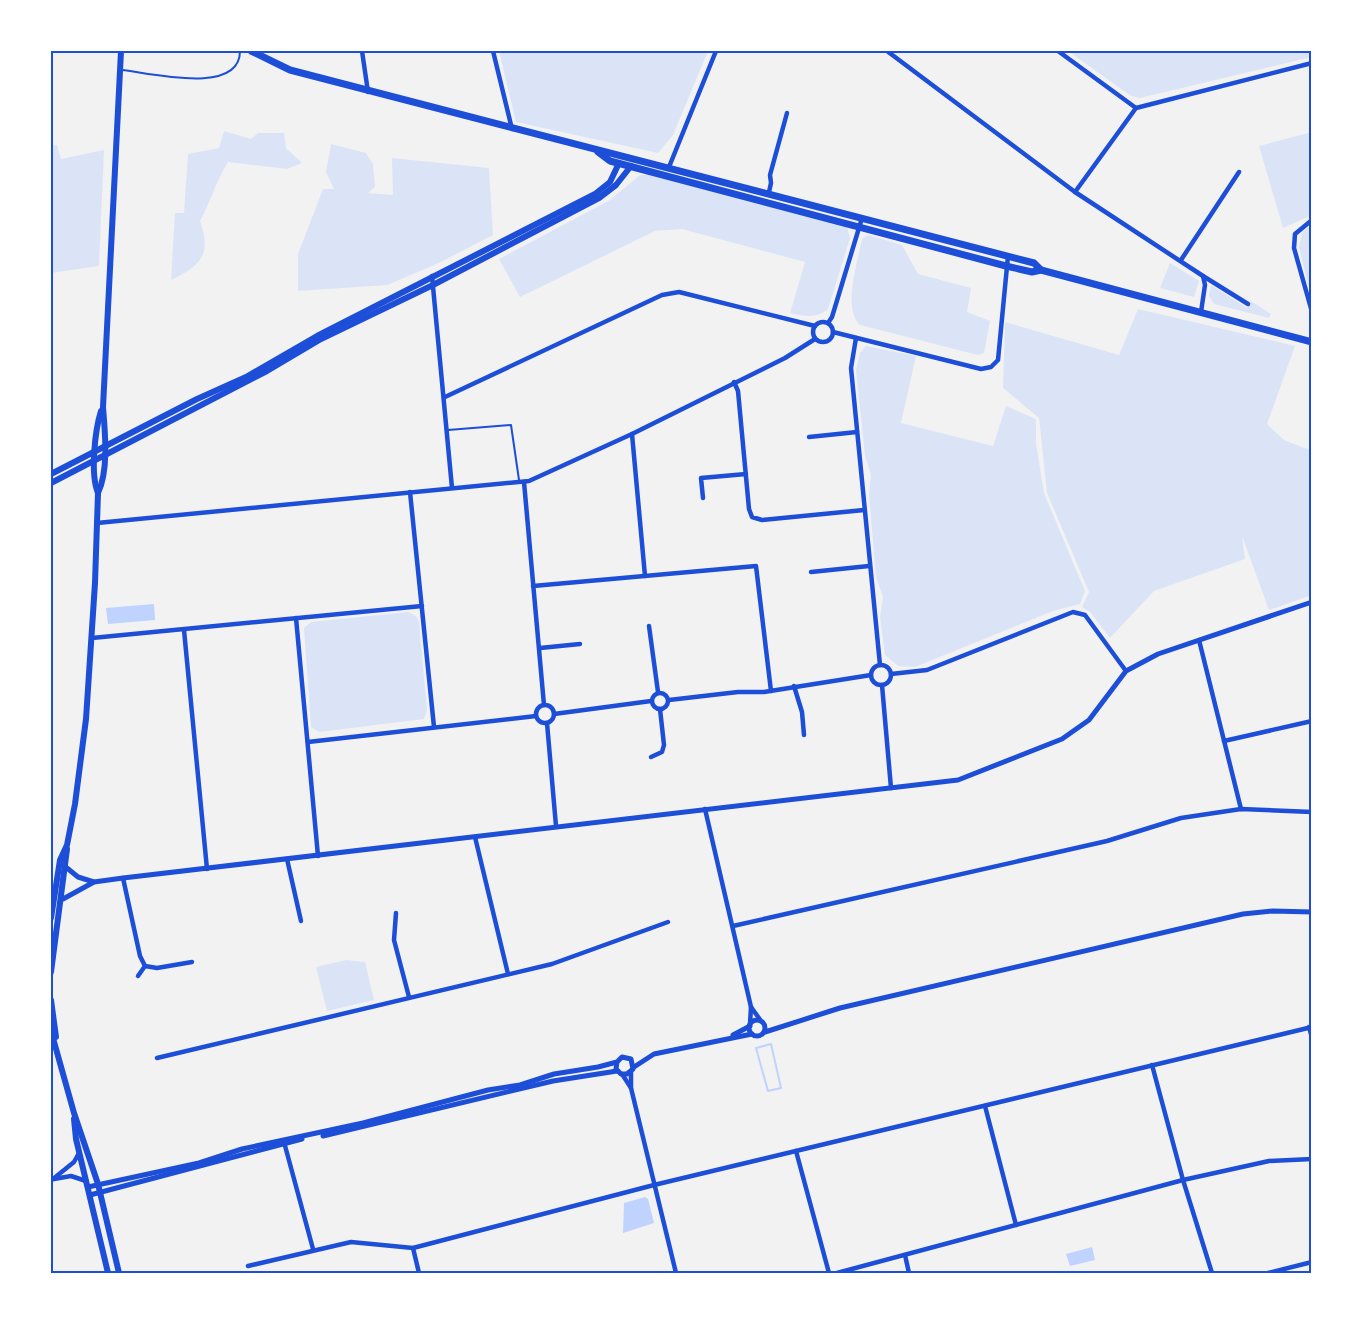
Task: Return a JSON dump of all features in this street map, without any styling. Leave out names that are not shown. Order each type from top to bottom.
[{"type":"main road","points":[[51,918],[52,897],[67,845],[86,719],[98,493],[101,485],[104,445],[103,407],[121,51]]},
{"type":"main road","points":[[251,51],[290,70],[368,92],[597,152],[614,152],[769,192],[1034,263],[1041,270]]},
{"type":"main road","points":[[597,152],[619,163],[1006,266],[1032,272],[1041,270],[1312,342]]},
{"type":"main road","points":[[51,474],[104,445],[246,377],[432,276],[595,194],[610,182],[619,163]]},
{"type":"main road","points":[[51,483],[267,371],[321,339],[433,285],[599,198],[616,185],[630,166]]},
{"type":"main road","points":[[98,493],[94,485],[95,461],[98,423],[103,407]]},
{"type":"main road","points":[[51,972],[67,868],[67,845]]},
{"type":"main road","points":[[51,1000],[58,1050]]},
{"type":"main road","points":[[51,1031],[74,1113],[98,1184],[119,1273]]},
{"type":"main road","points":[[74,1113],[79,1153],[108,1273]]},
{"type":"street","points":[[362,51],[368,92]]},
{"type":"street","points":[[493,51],[512,129]]},
{"type":"street","points":[[669,167],[716,51]]},
{"type":"street","points":[[887,51],[1075,192],[1248,304]]},
{"type":"street","points":[[1058,51],[1136,108]]},
{"type":"street","points":[[1075,192],[1136,108],[1312,63]]},
{"type":"street","points":[[769,192],[770,175],[787,113]]},
{"type":"street","points":[[1181,261],[1239,172]]},
{"type":"street","points":[[828,323],[832,317],[862,218]]},
{"type":"street","points":[[1312,220],[1295,234],[1294,248],[1312,312]]},
{"type":"street","points":[[828,323],[833,332],[981,369],[991,367],[998,360],[1008,256]]},
{"type":"street","points":[[432,276],[452,488]]},
{"type":"street","points":[[1201,312],[1205,285],[1203,276]]},
{"type":"street","points":[[445,397],[662,295],[680,292],[814,326]]},
{"type":"street","points":[[828,323],[819,322],[814,326],[815,339],[821,342],[828,340],[833,332]]},
{"type":"street","points":[[856,338],[851,368],[880,664]]},
{"type":"street","points":[[97,523],[522,482],[632,434],[785,358],[815,339]]},
{"type":"street","points":[[734,382],[738,391],[752,517],[762,520],[864,510]]},
{"type":"street","points":[[809,437],[857,432]]},
{"type":"street","points":[[632,434],[645,576]]},
{"type":"street","points":[[703,498],[701,478],[746,474]]},
{"type":"street","points":[[522,482],[544,705]]},
{"type":"street","points":[[410,492],[434,727]]},
{"type":"street","points":[[533,586],[756,566],[771,691]]},
{"type":"street","points":[[811,572],[869,566]]},
{"type":"street","points":[[63,898],[94,882],[123,878],[958,780],[1062,738],[1089,720],[1126,671],[1158,654],[1312,602]]},
{"type":"street","points":[[92,638],[422,606]]},
{"type":"street","points":[[891,674],[927,670],[1073,612],[1085,615],[1126,671]]},
{"type":"street","points":[[296,618],[318,856]]},
{"type":"street","points":[[554,714],[651,701],[658,692],[649,626]]},
{"type":"street","points":[[184,630],[207,869]]},
{"type":"street","points":[[1199,640],[1241,809]]},
{"type":"street","points":[[540,648],[580,644]]},
{"type":"street","points":[[880,664],[886,665],[891,674],[887,683],[882,685],[873,681],[871,675],[875,666],[880,664]]},
{"type":"street","points":[[669,700],[771,691],[871,675]]},
{"type":"street","points":[[882,685],[891,788]]},
{"type":"street","points":[[794,686],[802,712],[804,735]]},
{"type":"street","points":[[658,692],[667,695],[669,700],[668,705],[660,709]]},
{"type":"street","points":[[651,701],[660,709],[664,746],[662,752],[651,757]]},
{"type":"street","points":[[544,705],[551,707],[554,714],[552,720],[547,723],[540,722],[536,716],[538,709],[544,705]]},
{"type":"street","points":[[308,742],[536,716]]},
{"type":"street","points":[[1224,741],[1312,721]]},
{"type":"street","points":[[547,723],[556,826]]},
{"type":"street","points":[[705,809],[751,1007],[752,1034]]},
{"type":"street","points":[[733,926],[1073,849],[1181,818],[1241,809],[1312,812]]},
{"type":"street","points":[[475,837],[508,974]]},
{"type":"street","points":[[287,859],[301,921]]},
{"type":"street","points":[[67,868],[78,877],[94,882]]},
{"type":"street","points":[[51,880],[58,876]]},
{"type":"street","points":[[123,878],[140,956],[145,966]]},
{"type":"street","points":[[52,1179],[71,1176],[87,1184],[98,1184],[199,1163],[488,1090],[520,1086],[554,1074],[616,1062],[622,1057],[631,1059],[649,1056],[729,1037],[752,1034],[759,1036],[785,1024],[1095,947],[1243,914],[1273,911],[1312,912]]},
{"type":"street","points":[[396,913],[394,940],[409,997]]},
{"type":"street","points":[[157,1058],[587,953],[668,922]]},
{"type":"street","points":[[145,966],[157,968],[192,962]]},
{"type":"street","points":[[138,976],[145,966]]},
{"type":"street","points":[[751,1007],[762,1022],[765,1032]]},
{"type":"street","points":[[729,1037],[756,1020],[785,1024]]},
{"type":"street","points":[[248,1266],[313,1249],[358,1241],[413,1248],[654,1185],[1311,1027],[1312,1038]]},
{"type":"street","points":[[90,1195],[284,1142],[553,1081],[620,1073],[632,1070],[649,1056]]},
{"type":"street","points":[[631,1059],[631,1088],[676,1273]]},
{"type":"street","points":[[616,1062],[620,1073],[631,1088]]},
{"type":"street","points":[[1152,1065],[1183,1180],[1212,1273]]},
{"type":"street","points":[[985,1106],[1016,1225]]},
{"type":"street","points":[[284,1142],[313,1249]]},
{"type":"street","points":[[796,1151],[829,1273]]},
{"type":"street","points":[[52,1179],[74,1162],[79,1153]]},
{"type":"street","points":[[837,1273],[1183,1180],[1269,1161],[1312,1159]]},
{"type":"street","points":[[413,1248],[419,1273]]},
{"type":"street","points":[[905,1255],[909,1273]]},
{"type":"street","points":[[1268,1273],[1312,1262]]},
{"type":"lane","points":[[120,70],[190,77],[224,76],[236,68],[240,51]]},
{"type":"lane","points":[[448,430],[512,425],[522,482]]},
{"type":"shaded area","points":[[499,51],[708,51],[673,135],[658,153],[516,122]]},
{"type":"shaded area","points":[[1068,51],[1312,51],[1312,57],[1140,98],[1131,96]]},
{"type":"shaded area","points":[[224,131],[251,139],[258,133],[284,133],[286,148],[302,163],[287,169],[228,162],[200,221],[205,242],[201,258],[190,270],[171,280],[175,213],[184,213],[188,154],[219,148]]},
{"type":"shaded area","points":[[1312,132],[1312,215],[1283,228],[1259,146]]},
{"type":"shaded area","points":[[331,144],[366,153],[373,164],[375,187],[368,193],[393,195],[392,158],[489,168],[493,235],[439,263],[387,285],[298,291],[298,254],[323,189],[334,189],[326,172]]},
{"type":"shaded area","points":[[57,145],[61,159],[104,150],[99,266],[51,273],[51,146]]},
{"type":"shaded area","points":[[640,175],[651,175],[847,226],[850,238],[828,309],[815,315],[790,313],[805,262],[682,229],[655,231],[520,297],[499,259],[610,200]]},
{"type":"shaded area","points":[[1312,225],[1312,299],[1299,248],[1302,232]]},
{"type":"shaded area","points":[[868,235],[902,245],[918,274],[971,288],[967,312],[990,321],[984,353],[978,355],[860,325],[852,307],[853,284],[862,239]]},
{"type":"shaded area","points":[[1170,263],[1199,281],[1194,297],[1160,288]]},
{"type":"shaded area","points":[[1211,285],[1247,308],[1251,301],[1271,314],[1269,318],[1214,304],[1209,296]]},
{"type":"shaded area","points":[[1138,309],[1295,346],[1267,424],[1284,440],[1312,451],[1312,595],[1269,610],[1242,536],[1245,559],[1154,591],[1110,638],[1090,612],[1082,607],[1089,592],[1047,493],[1039,418],[1003,388],[1005,322],[1119,355]]},
{"type":"shaded area","points":[[866,346],[916,356],[901,423],[993,446],[1006,406],[1036,419],[1036,443],[1044,493],[1085,591],[1080,604],[1053,611],[915,667],[898,666],[885,655],[880,617],[883,597],[876,577],[869,494],[871,475],[865,456],[856,370],[860,353]]},
{"type":"shaded area","points":[[408,612],[416,616],[419,622],[427,710],[424,719],[319,732],[311,727],[304,628],[311,622]]},
{"type":"shaded area","points":[[346,960],[365,962],[374,1000],[327,1011],[316,967]]},
{"type":"water","points":[[154,604],[155,620],[108,624],[106,608]]},
{"type":"water","points":[[645,1197],[648,1199],[654,1223],[623,1233],[624,1203]]},
{"type":"water","points":[[1092,1247],[1095,1260],[1070,1266],[1066,1254]]},
{"type":"waterway","points":[[771,1044],[781,1088],[768,1091],[756,1048],[771,1044]]}]
